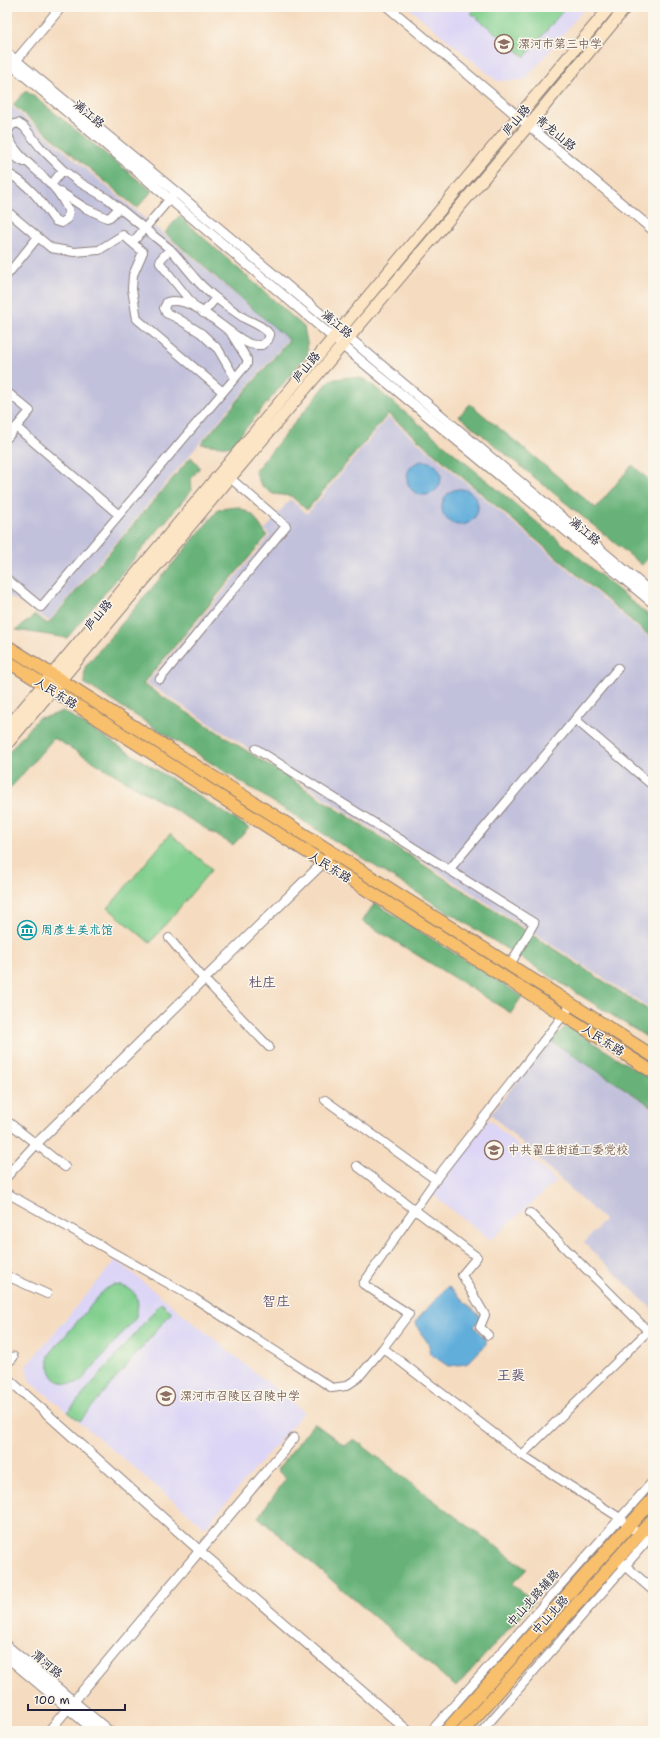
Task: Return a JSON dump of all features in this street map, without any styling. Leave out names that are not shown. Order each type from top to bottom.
[{"type":"main road","name":"庐山路","points":[[7,744],[56,677],[226,474],[336,334],[610,7]]},
{"type":"main road","name":"庐山路","points":[[226,474],[345,341],[528,126],[626,7]]},
{"type":"main road","name":"人民东路","points":[[7,646],[653,1056]]},
{"type":"main road","name":"人民东路","points":[[7,661],[653,1072]]},
{"type":"main road","name":"庐山路","points":[[7,728],[48,687]]},
{"type":"main road","name":"中山北路","points":[[446,1731],[625,1522],[653,1499]]},
{"type":"main road","name":"中山北路","points":[[463,1731],[621,1563],[643,1538],[653,1519]]},
{"type":"street","points":[[10,59],[53,7]]},
{"type":"street","points":[[10,59],[61,7]]},
{"type":"street","name":"青龙山路","points":[[388,7],[653,230]]},
{"type":"street","name":"漓江路","points":[[10,59],[336,334],[653,594]]},
{"type":"street","points":[[119,208],[107,218],[74,201],[53,187],[29,164],[11,151],[8,132],[12,125],[18,123],[24,127],[40,147],[63,170],[119,208],[170,249],[195,278],[216,298],[247,320],[267,330],[270,335],[268,340],[262,345],[242,344]]},
{"type":"street","points":[[53,187],[63,170]]},
{"type":"street","points":[[7,173],[16,177],[29,188],[55,221],[61,223],[67,219],[69,211],[53,187]]},
{"type":"street","points":[[133,242],[173,196]]},
{"type":"street","points":[[68,209],[74,201]]},
{"type":"street","points":[[7,211],[51,248],[74,252],[99,250],[123,235],[133,242],[143,252],[133,275],[132,289],[137,319],[223,392]]},
{"type":"street","points":[[7,275],[38,237]]},
{"type":"street","points":[[170,249],[161,259],[160,263],[196,308]]},
{"type":"street","points":[[184,293],[177,300],[167,302],[164,308],[166,313],[201,333],[218,349],[236,378]]},
{"type":"street","points":[[203,313],[216,298]]},
{"type":"street","points":[[7,579],[41,607],[247,364],[247,359],[242,344],[229,331],[196,308],[177,300]]},
{"type":"street","name":"漓江路","points":[[345,341],[653,603]]},
{"type":"street","points":[[7,392],[30,411],[7,438]]},
{"type":"street","points":[[16,427],[119,515]]},
{"type":"street","points":[[160,679],[286,526],[226,474]]},
{"type":"street","points":[[449,870],[618,668]]},
{"type":"street","points":[[575,719],[653,786]]},
{"type":"street","points":[[256,749],[534,923],[510,965]]},
{"type":"street","points":[[7,1176],[36,1144],[324,864],[332,852]]},
{"type":"street","points":[[169,938],[204,979],[269,1047]]},
{"type":"street","points":[[7,1193],[194,1298],[332,1388],[346,1386],[358,1378],[409,1314],[363,1284],[436,1180],[572,1004]]},
{"type":"street","points":[[325,1100],[436,1180]]},
{"type":"street","points":[[7,1121],[65,1166]]},
{"type":"street","points":[[358,1166],[416,1208],[477,1256],[462,1275],[485,1315],[480,1327],[488,1335]]},
{"type":"street","points":[[522,1455],[650,1334],[530,1213]]},
{"type":"street","points":[[7,1276],[47,1294]]},
{"type":"street","points":[[383,1348],[522,1455],[625,1522],[643,1538],[653,1534]]},
{"type":"street","points":[[7,1378],[200,1551],[408,1731]]},
{"type":"street","points":[[49,1731],[294,1438]]},
{"type":"street","name":"中山北路辅路","points":[[431,1731],[625,1522],[653,1481]]},
{"type":"street","points":[[482,1731],[621,1563],[653,1590]]},
{"type":"street","name":"渭河路","points":[[7,1646],[71,1705],[95,1731]]},
{"type":"street","name":"渭河路","points":[[7,1657],[71,1705],[109,1731]]},
{"type":"shaded area","name":"漯河市第三中学","points":[[408,7],[586,7],[525,80],[497,81]]},
{"type":"shaded area","points":[[10,105],[288,339],[49,621],[7,595],[7,108]]},
{"type":"shaded area","points":[[388,417],[653,641],[653,1010],[147,683],[270,536],[265,530],[290,499],[307,514]]},
{"type":"shaded area","points":[[550,1041],[653,1108],[653,1310],[584,1243],[604,1220],[491,1114]]},
{"type":"shaded area","name":"中共翟庄街道工委党校","points":[[489,1119],[556,1181],[491,1240],[433,1195]]},
{"type":"shaded area","name":"漯河市召陵区召陵中学","points":[[116,1260],[304,1412],[205,1527],[29,1380],[26,1366]]},
{"type":"green space","points":[[476,7],[566,7],[525,57],[471,13]]},
{"type":"green space","points":[[26,90],[152,191],[137,208],[13,105]]},
{"type":"green space","points":[[179,216],[304,327],[308,354],[230,447],[201,444],[289,340],[165,233]]},
{"type":"green space","points":[[349,377],[365,379],[653,619],[653,639],[388,414],[307,510],[291,496],[273,494],[261,485],[255,471],[330,380]]},
{"type":"green space","points":[[470,404],[596,508],[632,465],[653,483],[653,552],[642,565],[459,416]]},
{"type":"green space","points":[[191,457],[200,467],[191,479],[192,490],[67,638],[16,630],[35,615],[48,624]]},
{"type":"green space","points":[[238,507],[253,515],[267,536],[143,684],[653,1013],[653,1041],[84,683],[85,667],[219,509]]},
{"type":"green space","points":[[63,711],[249,828],[233,845],[54,738],[7,792],[7,754],[38,718],[50,716]]},
{"type":"green space","points":[[170,834],[212,869],[150,943],[108,908]]},
{"type":"green space","points":[[375,903],[522,996],[511,1013],[362,921]]},
{"type":"green space","points":[[569,1027],[653,1081],[653,1107],[551,1041],[564,1028]]},
{"type":"green space","points":[[113,1285],[127,1288],[135,1294],[138,1305],[135,1319],[80,1382],[60,1382],[52,1375],[49,1355],[104,1290]]},
{"type":"green space","points":[[161,1303],[172,1312],[80,1421],[68,1412]]},
{"type":"green space","points":[[314,1423],[345,1446],[354,1439],[441,1506],[527,1569],[512,1584],[534,1601],[456,1687],[258,1517],[286,1479],[277,1470]]},
{"type":"water","points":[[421,461],[427,461],[431,462],[438,468],[441,478],[440,485],[434,492],[427,495],[421,495],[417,494],[410,488],[407,481],[407,475],[408,471],[414,464]]},
{"type":"water","points":[[463,489],[473,494],[477,500],[477,514],[473,520],[467,524],[457,525],[447,520],[443,514],[442,504],[447,494],[453,490]]},
{"type":"water","points":[[448,1286],[482,1318],[474,1326],[486,1340],[486,1344],[467,1364],[448,1366],[429,1353],[429,1345],[417,1326],[416,1321]]},
{"type":"place","name":"漯河市第三中学","points":[[504,44]]},
{"type":"place","name":"周彦生美术馆","points":[[27,930]]},
{"type":"place","name":"中共翟庄街道工委党校","points":[[494,1150]]},
{"type":"place","name":"漯河市召陵区召陵中学","points":[[166,1396]]},
{"type":"district","name":"杜庄","points":[[262,982]]},
{"type":"district","name":"智庄","points":[[276,1301]]},
{"type":"district","name":"王裴","points":[[511,1375]]}]
